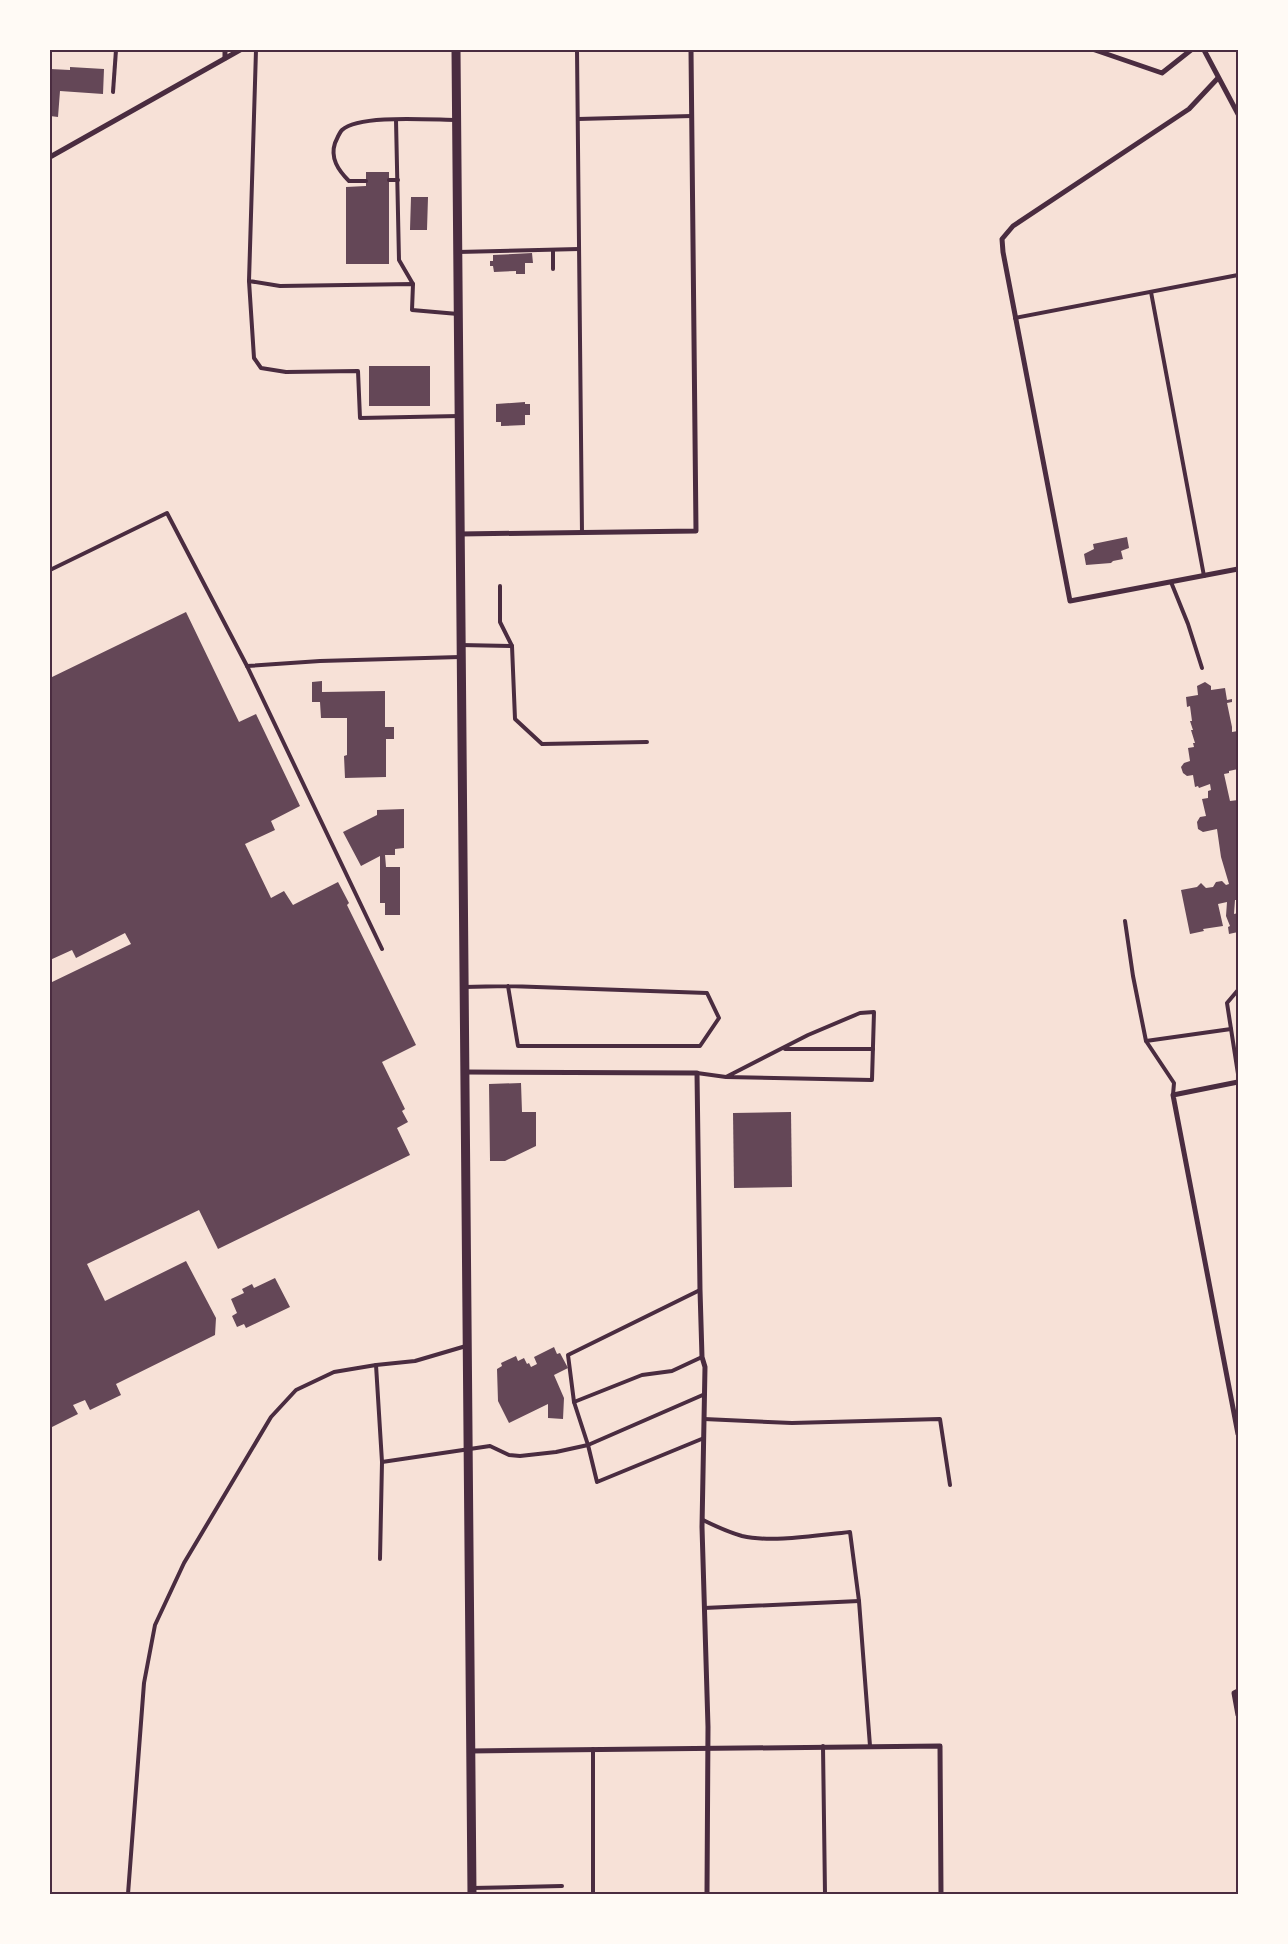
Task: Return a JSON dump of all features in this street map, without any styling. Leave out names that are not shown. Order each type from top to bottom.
[{"type":"street","points":[[224,50],[225,58]]},
{"type":"street","points":[[50,157],[240,50]]},
{"type":"street","points":[[456,50],[472,1891]]},
{"type":"street","points":[[460,534],[696,531],[692,50]]},
{"type":"street","points":[[1095,50],[1162,73],[1191,50]]},
{"type":"street","points":[[1204,50],[1238,114]]},
{"type":"street","points":[[1218,78],[1189,109],[1013,226],[1002,239],[1015,318],[1070,601],[1238,569]]},
{"type":"street","points":[[464,1072],[697,1073],[700,1290],[702,1357],[705,1367],[702,1520],[708,1748],[708,1894]]},
{"type":"street","points":[[1238,1082],[1173,1096],[1238,1434]]},
{"type":"street","points":[[1238,1691],[1234,1692],[1238,1715]]},
{"type":"street","points":[[470,1751],[940,1746],[941,1894]]},
{"type":"lane","points":[[113,92],[116,50]]},
{"type":"lane","points":[[256,50],[249,281],[254,358],[261,368],[286,372],[358,371],[360,418],[459,416]]},
{"type":"lane","points":[[577,50],[582,533]]},
{"type":"lane","points":[[578,118],[692,116]]},
{"type":"lane","points":[[366,181],[349,180],[339,171],[334,161],[333,150],[342,130],[352,124],[368,120],[457,120]]},
{"type":"lane","points":[[396,120],[398,260],[412,284],[412,310],[458,314]]},
{"type":"lane","points":[[389,180],[398,180]]},
{"type":"lane","points":[[553,250],[553,270]]},
{"type":"lane","points":[[458,252],[579,250]]},
{"type":"lane","points":[[1015,318],[1238,275]]},
{"type":"lane","points":[[249,281],[280,286],[412,284]]},
{"type":"lane","points":[[1151,292],[1204,576]]},
{"type":"lane","points":[[50,570],[167,513],[247,666],[382,949]]},
{"type":"lane","points":[[1171,582],[1188,624],[1202,668]]},
{"type":"lane","points":[[500,586],[500,622],[512,646],[515,719],[542,744],[647,742]]},
{"type":"lane","points":[[461,645],[512,646]]},
{"type":"lane","points":[[247,666],[320,661],[461,657]]},
{"type":"lane","points":[[1125,921],[1133,976],[1146,1041],[1174,1083],[1173,1096]]},
{"type":"lane","points":[[464,987],[508,986],[707,993],[719,1018],[700,1046],[518,1046],[508,986]]},
{"type":"lane","points":[[1238,990],[1227,1003],[1238,1074]]},
{"type":"lane","points":[[697,1073],[726,1077],[872,1080],[874,1012],[860,1013],[808,1035],[784,1049],[726,1077]]},
{"type":"lane","points":[[1146,1041],[1231,1028]]},
{"type":"lane","points":[[784,1049],[873,1049]]},
{"type":"lane","points":[[700,1290],[568,1355],[574,1402],[588,1445],[597,1482],[704,1438]]},
{"type":"lane","points":[[128,1894],[144,1683],[155,1625],[184,1563],[271,1417],[296,1390],[334,1372],[415,1361],[466,1346]]},
{"type":"lane","points":[[574,1402],[642,1375],[672,1371],[702,1357]]},
{"type":"lane","points":[[376,1365],[382,1462],[380,1559]]},
{"type":"lane","points":[[382,1462],[490,1446],[509,1455],[520,1456],[556,1452],[588,1445],[705,1394]]},
{"type":"lane","points":[[704,1419],[792,1423],[940,1419],[950,1485]]},
{"type":"lane","points":[[702,1520],[744,1536],[777,1538],[850,1532],[859,1601],[870,1746]]},
{"type":"lane","points":[[703,1608],[859,1601]]},
{"type":"lane","points":[[823,1746],[825,1894]]},
{"type":"lane","points":[[593,1749],[593,1894]]},
{"type":"lane","points":[[472,1891],[562,1886]]},
{"type":"building","points":[[70,67],[104,69],[103,94],[60,91],[58,117],[50,116],[50,69],[70,70]]},
{"type":"building","points":[[366,172],[389,172],[389,264],[346,264],[346,187],[366,186]]},
{"type":"building","points":[[411,197],[428,197],[427,230],[410,230]]},
{"type":"building","points":[[532,253],[533,263],[525,263],[525,274],[516,274],[516,271],[494,272],[493,266],[490,266],[490,261],[493,261],[493,255]]},
{"type":"building","points":[[369,366],[430,366],[430,406],[369,406]]},
{"type":"building","points":[[525,402],[525,404],[530,404],[530,415],[525,415],[525,425],[501,426],[501,422],[496,422],[496,404]]},
{"type":"building","points":[[1127,537],[1129,548],[1121,551],[1123,559],[1111,563],[1086,565],[1084,554],[1094,549],[1093,544]]},
{"type":"building","points":[[186,612],[239,722],[256,714],[300,806],[271,821],[275,830],[245,844],[271,898],[284,891],[293,905],[338,882],[349,903],[347,905],[416,1045],[382,1062],[405,1109],[402,1111],[408,1122],[397,1128],[410,1155],[218,1249],[199,1210],[87,1264],[105,1301],[186,1261],[216,1318],[215,1335],[116,1384],[121,1395],[90,1410],[85,1400],[73,1405],[78,1414],[50,1428],[50,983],[131,944],[125,933],[76,958],[72,950],[50,960],[50,678]]},
{"type":"building","points":[[322,681],[322,692],[385,691],[385,727],[394,727],[394,739],[386,739],[386,777],[345,778],[344,756],[347,755],[347,718],[321,718],[320,702],[312,702],[312,682]]},
{"type":"building","points":[[1205,682],[1211,686],[1211,690],[1225,688],[1227,700],[1232,699],[1232,702],[1227,703],[1232,732],[1238,731],[1238,769],[1224,774],[1230,801],[1238,800],[1238,900],[1235,900],[1234,914],[1238,913],[1238,932],[1229,934],[1228,927],[1230,926],[1226,916],[1227,902],[1218,904],[1223,926],[1203,929],[1204,931],[1190,934],[1181,890],[1197,887],[1201,883],[1206,888],[1213,887],[1216,882],[1222,881],[1226,885],[1229,884],[1221,857],[1217,829],[1203,832],[1198,829],[1197,822],[1200,817],[1206,816],[1202,799],[1208,798],[1208,791],[1211,790],[1210,784],[1199,788],[1198,786],[1195,787],[1193,775],[1187,776],[1183,773],[1181,767],[1184,763],[1190,761],[1188,748],[1194,747],[1193,743],[1195,743],[1191,730],[1193,730],[1190,721],[1192,721],[1190,706],[1187,707],[1186,697],[1198,695],[1197,686]]},
{"type":"building","points":[[404,809],[404,848],[395,849],[395,855],[385,855],[386,867],[400,867],[400,915],[385,915],[385,903],[380,903],[380,856],[361,866],[343,832],[377,815],[377,810]]},
{"type":"building","points":[[521,1083],[522,1112],[536,1112],[536,1146],[505,1161],[490,1161],[489,1084]]},
{"type":"building","points":[[791,1112],[792,1187],[734,1188],[733,1113]]},
{"type":"building","points":[[275,1278],[290,1307],[246,1328],[244,1324],[237,1327],[232,1316],[237,1313],[231,1299],[244,1293],[242,1289],[252,1284],[254,1288]]},
{"type":"building","points":[[554,1347],[557,1354],[560,1353],[568,1368],[554,1375],[564,1398],[563,1419],[548,1418],[548,1404],[509,1423],[498,1401],[497,1369],[502,1366],[501,1363],[516,1356],[518,1361],[524,1358],[531,1367],[537,1364],[534,1357]]}]
